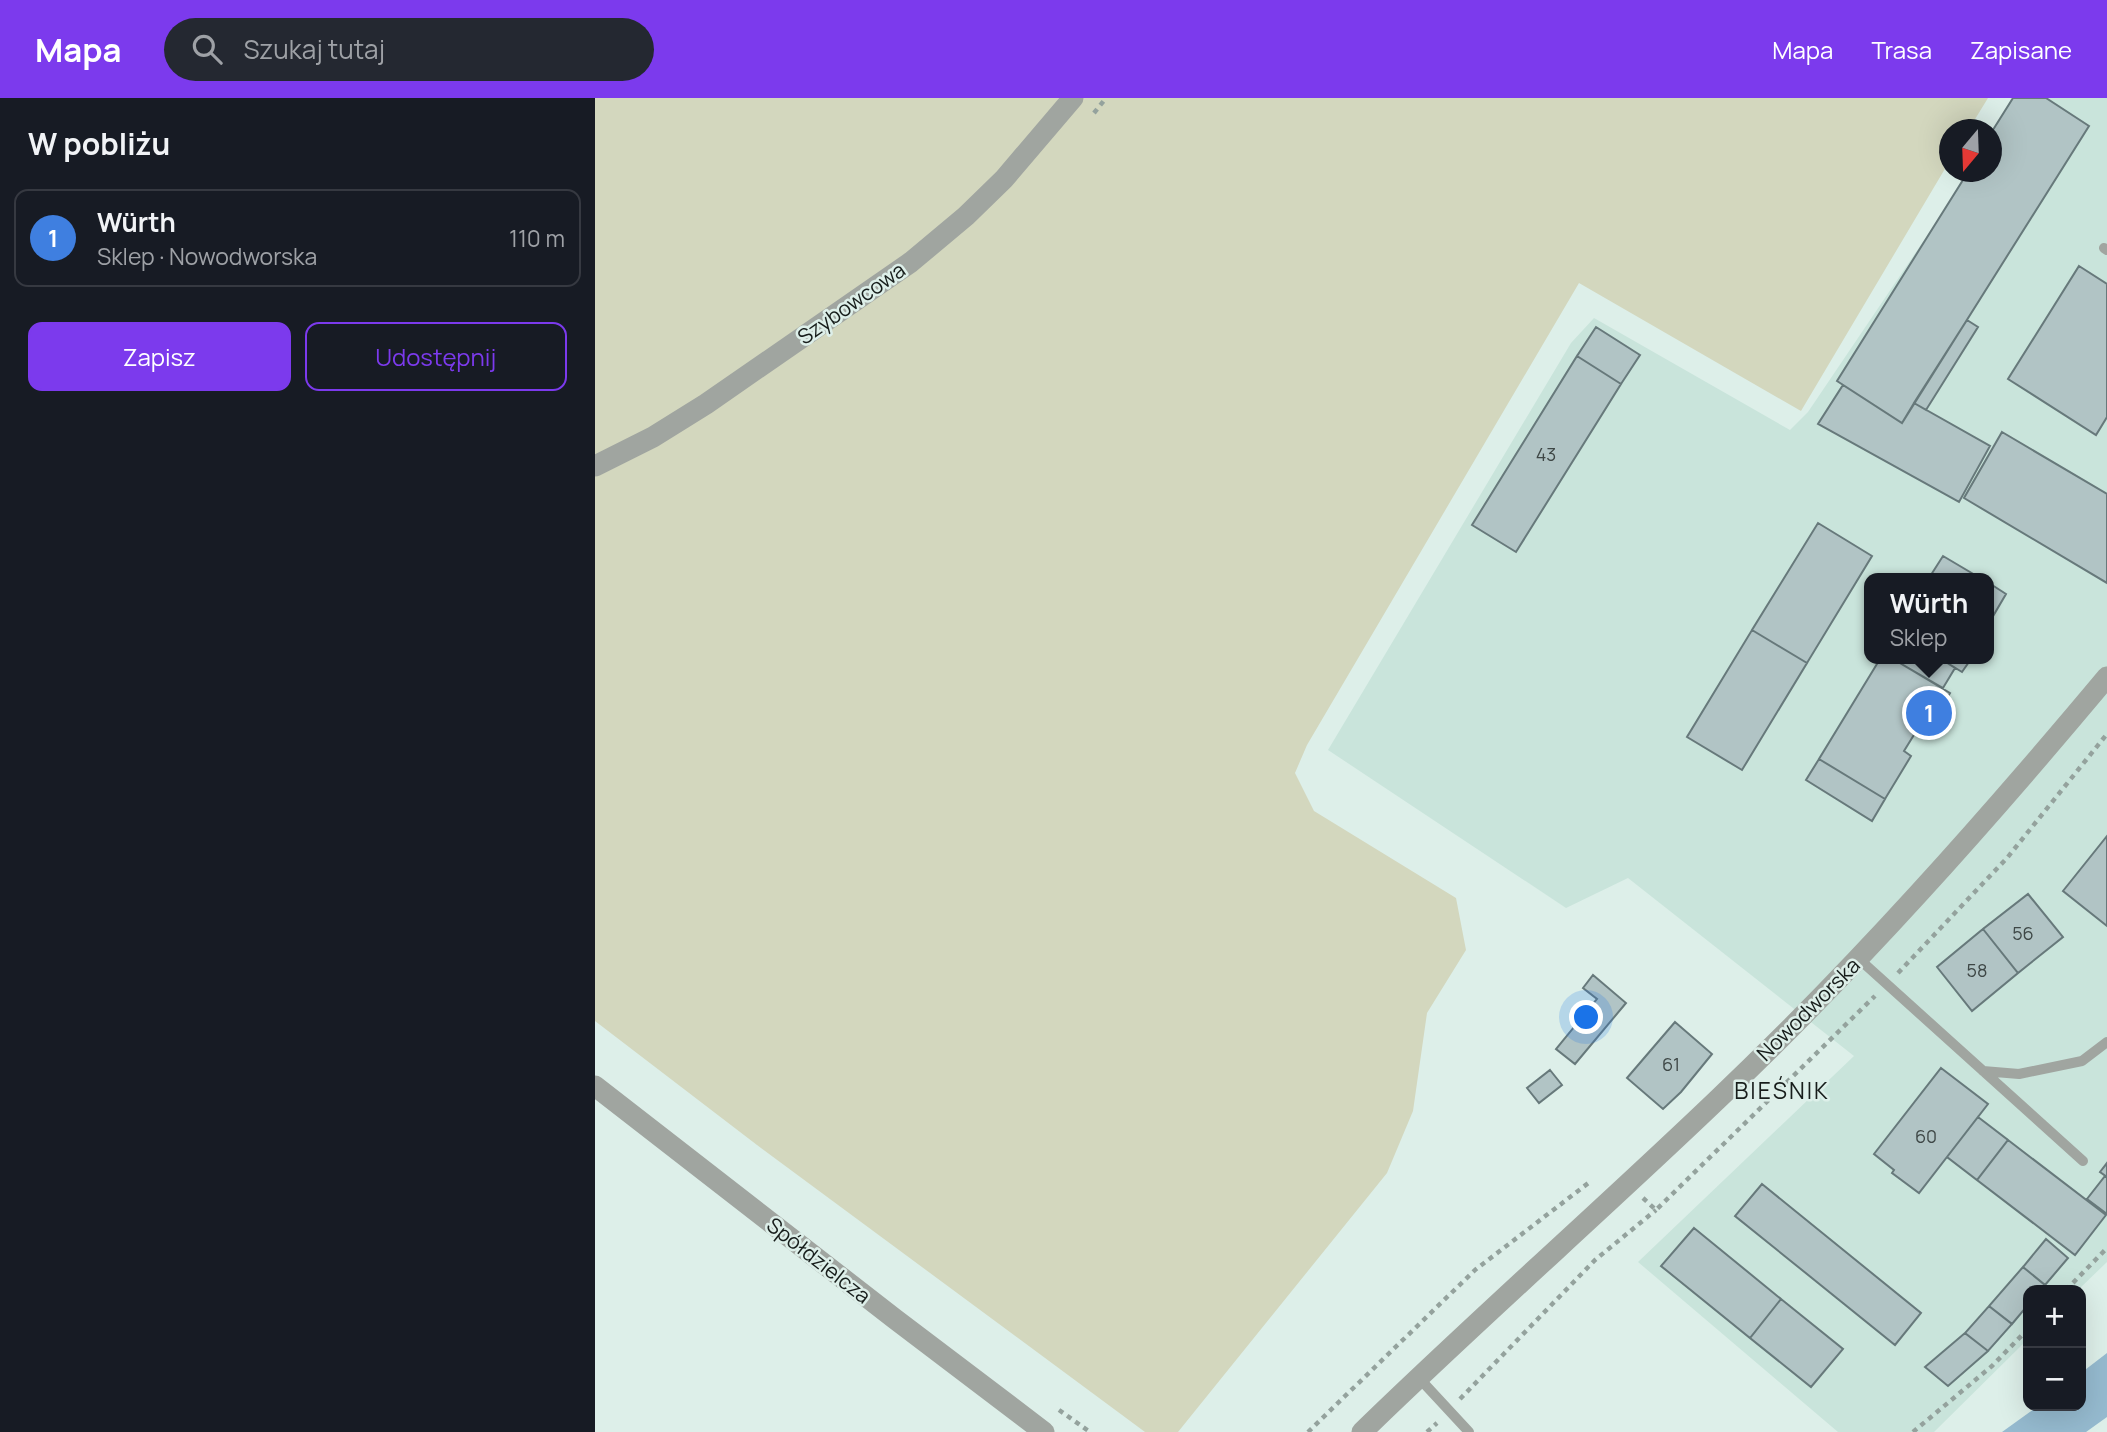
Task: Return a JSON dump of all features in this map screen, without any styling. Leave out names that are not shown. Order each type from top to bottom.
[{"type":"street","name":"Szybowcowa","points":[[595,466],[653,437],[706,404],[911,262],[966,216],[1003,179],[1073,98]]},
{"type":"street","name":"Nowodworska","points":[[1362,1432],[1718,1099],[1859,959],[2001,803],[2107,677]]},
{"type":"street","name":"Spółdzielcza","points":[[595,1086],[1044,1432]]},
{"type":"lane","points":[[1859,959],[2083,1161]]},
{"type":"lane","points":[[1983,1071],[2019,1074],[2081,1061],[2107,1042]]},
{"type":"lane","points":[[1419,1378],[1469,1432]]},
{"type":"path","points":[[1449,1411],[1595,1260],[1656,1210],[1887,985],[2007,858],[2107,734]]},
{"type":"path","points":[[1308,1432],[1475,1270],[1592,1181]]},
{"type":"path","points":[[1629,1183],[1656,1210]]},
{"type":"path","points":[[2071,1285],[2107,1248]]},
{"type":"path","points":[[1913,1432],[1992,1366],[2023,1334]]},
{"type":"shaded area","points":[[595,98],[1988,98],[1975,119],[1939,119],[1939,179],[1801,411],[1579,283],[1307,745],[1295,773],[1314,811],[1456,898],[1466,950],[1427,1013],[1413,1111],[1387,1173],[1178,1432],[1145,1432],[757,1145],[595,1021]]},
{"type":"shaded area","points":[[2017,98],[2107,98],[2107,1262],[2083,1285],[2023,1285],[2023,1344],[1934,1432],[1838,1432],[1638,1262],[1854,1056],[1628,878],[1566,908],[1328,750],[1571,343],[1594,318],[1790,430],[1808,412],[1963,182],[2002,182],[2002,141]]},
{"type":"water","points":[[2107,1353],[2107,1417],[2086,1432],[2002,1432],[2031,1411],[2086,1411],[2086,1369]]},
{"type":"building","points":[[2013,98],[2046,98],[2089,126],[1902,423],[1837,381],[1962,182],[2002,182],[2002,119],[2000,119]]},
{"type":"building","points":[[2079,266],[2107,284],[2107,417],[2096,435],[2008,379]]},
{"type":"building","points":[[1967,320],[1978,327],[1926,410],[1914,403]]},
{"type":"building","points":[[1596,327],[1640,355],[1621,384],[1577,356]]},
{"type":"building","points":[[1577,356],[1621,384],[1516,552],[1472,525]]},
{"type":"building","points":[[1843,385],[1902,423],[1914,403],[1990,446],[1959,502],[1818,424]]},
{"type":"building","points":[[2002,432],[2107,494],[2107,583],[1964,498]]},
{"type":"building","points":[[1818,523],[1872,556],[1807,663],[1752,630]]},
{"type":"building","points":[[1943,556],[1972,573],[1932,573]]},
{"type":"building","points":[[1994,586],[2006,594],[1994,614]]},
{"type":"building","points":[[1752,630],[1807,663],[1742,770],[1687,737]]},
{"type":"building","points":[[1877,664],[1901,664],[1950,693],[1924,735],[1917,730],[1904,751],[1911,756],[1885,799],[1819,759]]},
{"type":"building","points":[[1902,664],[1949,664],[1955,668],[1943,688]]},
{"type":"building","points":[[1949,664],[1968,664],[1962,672]]},
{"type":"building","points":[[1819,759],[1885,799],[1872,821],[1806,780]]},
{"type":"building","points":[[2107,836],[2107,926],[2063,891]]},
{"type":"building","points":[[2028,894],[2063,937],[2018,973],[1983,929]]},
{"type":"building","points":[[1983,929],[2018,973],[1972,1011],[1937,967]]},
{"type":"building","points":[[1593,975],[1626,1003],[1575,1064],[1556,1049],[1597,999],[1583,988]]},
{"type":"building","points":[[1675,1022],[1712,1054],[1681,1092],[1663,1109],[1627,1078]]},
{"type":"building","points":[[1941,1068],[1988,1104],[1919,1193],[1892,1173],[1894,1170],[1874,1154]]},
{"type":"building","points":[[1550,1070],[1562,1085],[1539,1103],[1527,1088]]},
{"type":"building","points":[[1978,1117],[2008,1140],[1977,1180],[1947,1157]]},
{"type":"building","points":[[2008,1140],[2106,1215],[2075,1255],[1977,1180]]},
{"type":"building","points":[[2107,1163],[2107,1177],[2100,1172]]},
{"type":"building","points":[[2105,1176],[2107,1177],[2107,1214],[2087,1199]]},
{"type":"building","points":[[1762,1184],[1921,1313],[1895,1345],[1735,1216]]},
{"type":"building","points":[[1694,1228],[1781,1299],[1750,1338],[1661,1266]]},
{"type":"building","points":[[2046,1239],[2068,1258],[2045,1285],[2023,1267]]},
{"type":"building","points":[[2023,1267],[2045,1285],[2023,1285],[2023,1311],[2012,1324],[1989,1306]]},
{"type":"building","points":[[1781,1299],[1843,1349],[1811,1387],[1750,1338]]},
{"type":"building","points":[[1989,1306],[2012,1324],[1988,1351],[1965,1333]]},
{"type":"building","points":[[1965,1333],[1988,1351],[1948,1386],[1925,1367]]},
{"type":"place","name":"Würth","points":[[1929,713]]},
{"type":"district","name":"BIEŚNIK","points":[[1782,1090]]}]
